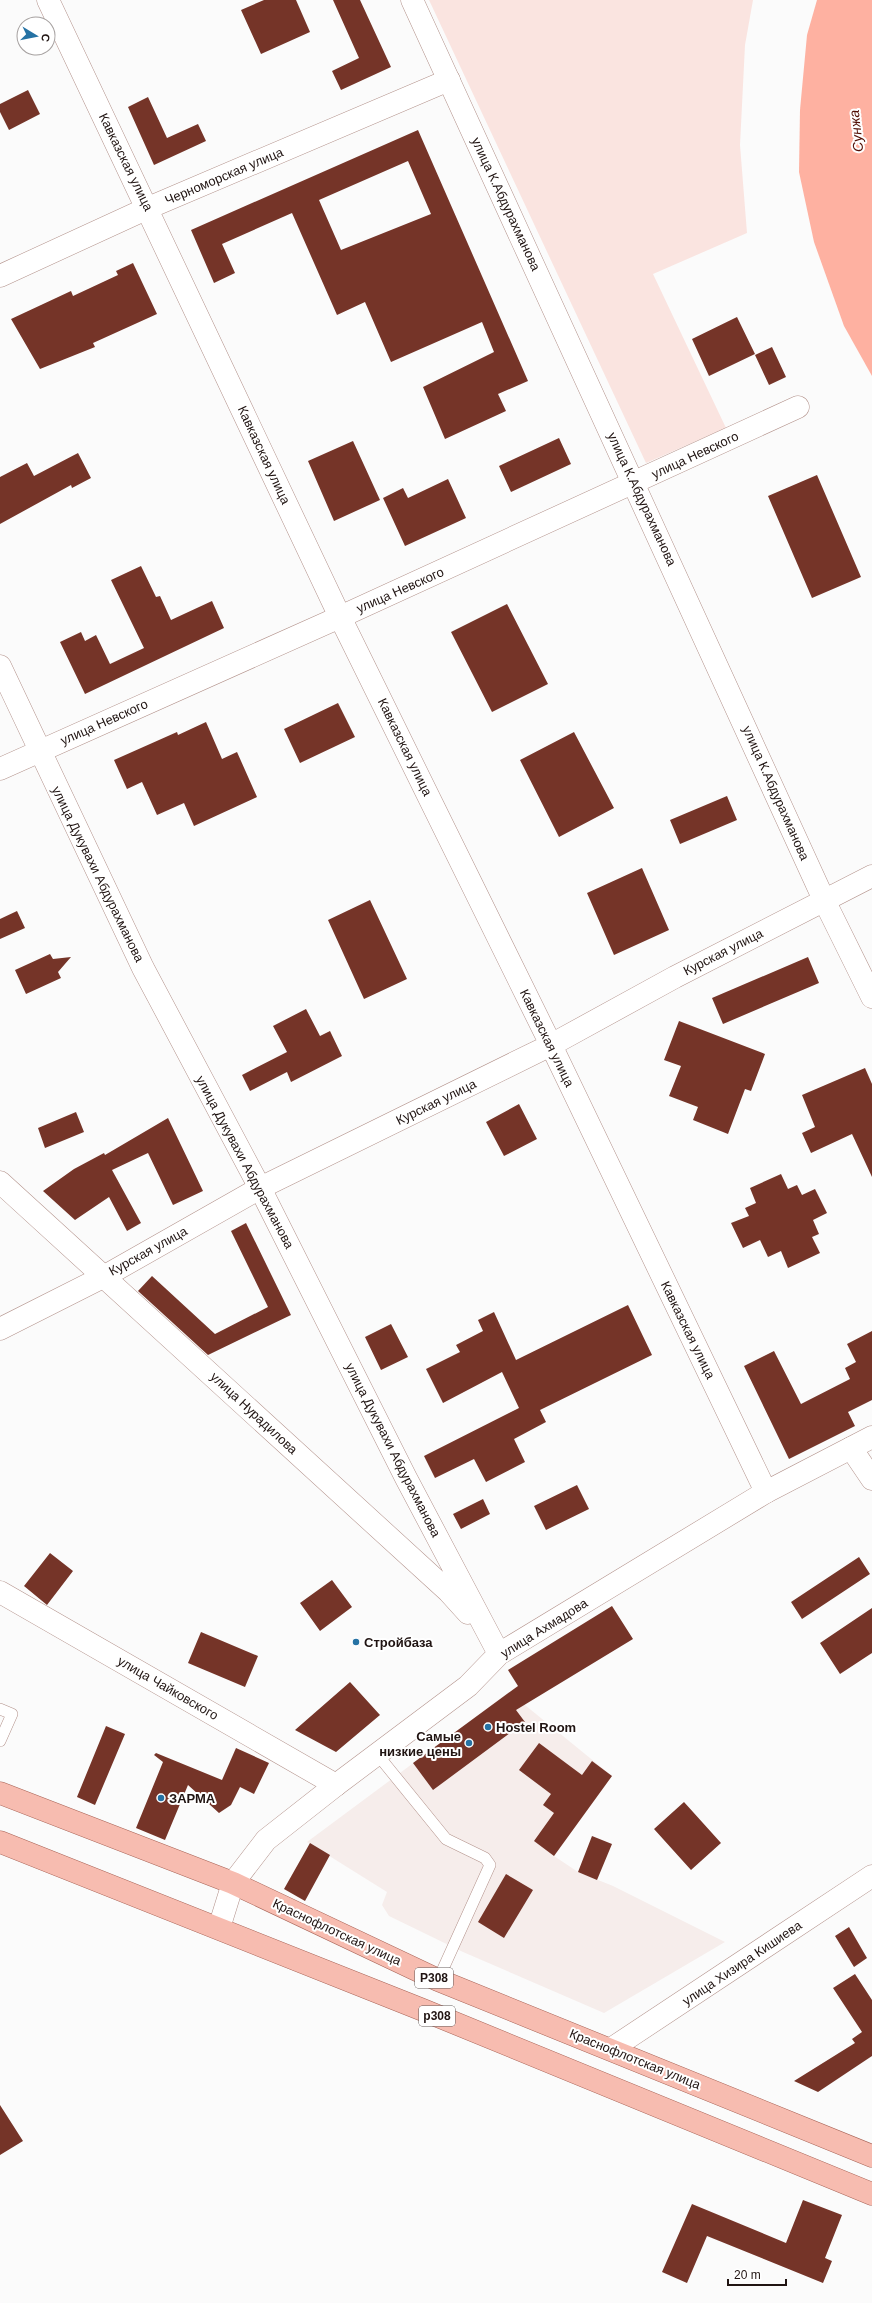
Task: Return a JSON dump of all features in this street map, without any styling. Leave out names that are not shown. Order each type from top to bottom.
[{"type":"main road","name":"Краснофлотская улица","points":[[0,1793],[233,1883],[438,1980],[872,2156]]},
{"type":"main road","name":"p308","points":[[0,1842],[219,1928],[872,2194]]},
{"type":"street","name":"Кавказская улица","points":[[48,0],[148,208],[340,617],[551,1045],[766,1492]]},
{"type":"street","name":"улица К.Абдурахманова","points":[[412,0],[635,483],[824,900],[872,997]]},
{"type":"street","name":"Черноморская улица","points":[[0,276],[148,208],[449,80]]},
{"type":"street","name":"улица Невского","points":[[0,769],[340,617],[798,407]]},
{"type":"street","name":"улица Дукувахи Абдурахманова","points":[[0,666],[143,968],[260,1188],[403,1471],[499,1654]]},
{"type":"street","name":"Курская улица","points":[[0,1329],[105,1276],[260,1188],[551,1045],[675,976],[872,876]]},
{"type":"street","name":"улица Нурадилова","points":[[0,1182],[105,1276],[450,1592],[473,1619],[499,1654]]},
{"type":"street","name":"улица Ахмадова","points":[[219,1928],[233,1883],[266,1840],[336,1785],[468,1686],[499,1654],[766,1492],[872,1437]]},
{"type":"street","points":[[851,1448],[872,1479]]},
{"type":"street","name":"улица Чайковского","points":[[0,1592],[336,1785]]},
{"type":"street","name":"улица Хизира Кишиева","points":[[611,2049],[872,1876]]},
{"type":"lane","points":[[0,1709],[12,1714],[0,1741]]},
{"type":"lane","points":[[377,1754],[446,1839],[485,1858],[490,1865],[438,1980]]},
{"type":"shaded area","points":[[429,0],[753,0],[745,45],[740,145],[747,233],[653,274],[726,428],[646,463]]},
{"type":"shaded area","points":[[509,1692],[612,1776],[554,1856],[578,1872],[613,1886],[725,1942],[604,2013],[463,1952],[389,1916],[382,1905],[387,1892],[307,1842]]},
{"type":"water","name":"Сунжа","points":[[817,0],[872,0],[872,376],[844,326],[814,242],[799,172],[800,110],[807,35]]},
{"type":"building","points":[[264,0],[296,0],[310,32],[261,54],[241,10]]},
{"type":"building","points":[[333,0],[360,0],[391,67],[341,90],[332,71],[359,58]]},
{"type":"building","points":[[28,90],[40,114],[9,130],[0,112],[0,104]]},
{"type":"building","points":[[148,97],[167,138],[198,124],[206,141],[154,165],[128,107]]},
{"type":"building","points":[[418,130],[528,381],[498,394],[506,411],[445,439],[423,387],[494,352],[482,322],[391,362],[365,302],[337,315],[292,213],[222,244],[235,273],[214,283],[191,230]],"holes":[[[408,161],[431,214],[341,250],[319,200]]]},
{"type":"building","points":[[133,263],[157,314],[93,343],[95,347],[40,369],[11,319],[71,291],[73,296],[118,275],[116,271]]},
{"type":"building","points":[[737,317],[755,354],[709,376],[692,339]]},
{"type":"building","points":[[772,347],[786,377],[769,385],[755,355]]},
{"type":"building","points":[[559,438],[571,464],[511,492],[499,466]]},
{"type":"building","points":[[353,441],[380,500],[334,521],[308,461]]},
{"type":"building","points":[[78,453],[91,478],[72,488],[71,485],[0,524],[0,477],[27,463],[34,476]]},
{"type":"building","points":[[817,475],[861,577],[812,598],[768,496]]},
{"type":"building","points":[[448,479],[466,518],[405,546],[383,498],[403,488],[408,498]]},
{"type":"building","points":[[141,566],[156,597],[160,596],[171,620],[212,601],[224,628],[85,694],[60,642],[81,632],[85,641],[96,635],[110,664],[144,648],[111,580]]},
{"type":"building","points":[[507,604],[548,684],[492,712],[451,632]]},
{"type":"building","points":[[338,703],[355,737],[300,763],[284,729]]},
{"type":"building","points":[[206,722],[222,759],[237,752],[257,797],[194,826],[184,803],[157,815],[142,782],[127,789],[114,760],[177,732],[178,735]]},
{"type":"building","points":[[574,732],[614,808],[559,837],[520,760]]},
{"type":"building","points":[[727,796],[737,820],[680,844],[670,820]]},
{"type":"building","points":[[642,868],[669,930],[614,955],[587,893]]},
{"type":"building","points":[[370,900],[407,979],[364,999],[328,920]]},
{"type":"building","points":[[17,911],[25,928],[0,939],[0,919]]},
{"type":"building","points":[[50,954],[53,959],[71,957],[58,972],[61,978],[26,994],[15,970]]},
{"type":"building","points":[[808,957],[819,983],[723,1024],[712,998]]},
{"type":"building","points":[[306,1009],[320,1036],[330,1031],[342,1056],[291,1082],[287,1072],[250,1091],[242,1075],[287,1052],[273,1026]]},
{"type":"building","points":[[679,1021],[765,1054],[751,1091],[745,1089],[728,1134],[693,1120],[698,1107],[669,1096],[681,1066],[664,1060]]},
{"type":"building","points":[[865,1068],[872,1084],[872,1177],[852,1134],[811,1153],[802,1133],[815,1127],[802,1095]]},
{"type":"building","points":[[519,1104],[537,1139],[504,1156],[486,1122]]},
{"type":"building","points":[[76,1112],[84,1132],[45,1148],[38,1128]]},
{"type":"building","points":[[168,1118],[203,1191],[173,1205],[148,1153],[112,1170],[141,1223],[127,1231],[109,1197],[75,1220],[43,1191],[74,1169],[104,1153],[105,1155]]},
{"type":"building","points":[[781,1174],[788,1189],[797,1185],[802,1195],[815,1189],[827,1213],[813,1220],[819,1234],[812,1237],[820,1253],[788,1268],[781,1251],[768,1257],[760,1240],[743,1248],[731,1223],[749,1216],[745,1208],[756,1203],[750,1188]]},
{"type":"building","points":[[246,1223],[291,1315],[208,1355],[138,1291],[152,1276],[215,1334],[268,1307],[231,1231]]},
{"type":"building","points":[[628,1305],[652,1355],[540,1410],[546,1422],[514,1439],[525,1462],[486,1482],[474,1459],[435,1478],[424,1456],[519,1408],[502,1372],[443,1403],[426,1369],[460,1352],[456,1345],[483,1331],[478,1320],[494,1312],[516,1360]]},
{"type":"building","points":[[391,1324],[408,1357],[381,1370],[365,1337]]},
{"type":"building","points":[[872,1331],[872,1400],[848,1412],[855,1426],[789,1459],[744,1366],[774,1351],[801,1404],[850,1379],[845,1368],[856,1362],[847,1344]]},
{"type":"building","points":[[577,1485],[589,1509],[546,1530],[534,1506]]},
{"type":"building","points":[[483,1499],[490,1514],[461,1529],[453,1514]]},
{"type":"building","points":[[50,1553],[73,1571],[47,1605],[24,1586]]},
{"type":"building","points":[[859,1557],[870,1574],[802,1619],[791,1602]]},
{"type":"building","points":[[332,1580],[352,1607],[320,1631],[300,1603]]},
{"type":"building","points":[[612,1606],[633,1639],[516,1710],[525,1722],[433,1790],[413,1763],[518,1686],[508,1670]]},
{"type":"building","points":[[872,1608],[872,1653],[840,1674],[820,1643]]},
{"type":"building","points":[[201,1632],[258,1656],[245,1687],[188,1663]]},
{"type":"building","points":[[350,1682],[380,1715],[336,1752],[295,1730]]},
{"type":"building","points":[[106,1726],[125,1734],[95,1805],[77,1797]]},
{"type":"building","points":[[539,1743],[582,1775],[592,1761],[612,1776],[554,1856],[534,1841],[554,1813],[543,1805],[551,1794],[519,1770]]},
{"type":"building","points":[[236,1748],[269,1763],[254,1794],[240,1787],[231,1805],[219,1813],[188,1785],[165,1840],[136,1828],[163,1762],[154,1755],[156,1753],[222,1780]]},
{"type":"building","points":[[684,1802],[721,1843],[691,1870],[654,1829]]},
{"type":"building","points":[[592,1836],[612,1844],[597,1880],[578,1872]]},
{"type":"building","points":[[310,1843],[330,1855],[305,1901],[284,1889]]},
{"type":"building","points":[[506,1874],[533,1890],[504,1938],[478,1922]]},
{"type":"building","points":[[849,1927],[867,1958],[854,1967],[835,1936]]},
{"type":"building","points":[[855,1974],[872,2000],[872,2056],[818,2092],[794,2081],[855,2043],[852,2039],[862,2032],[833,1988]]},
{"type":"building","points":[[0,2105],[23,2141],[0,2155]]},
{"type":"building","points":[[803,2200],[842,2215],[825,2258],[832,2261],[823,2283],[707,2236],[687,2283],[662,2272],[692,2204],[786,2243]]},
{"type":"place","name":"Стройбаза","points":[[356,1642]]},
{"type":"place","name":"Hostel Room","points":[[488,1727]]},
{"type":"place","name":"Самые низкие цены","points":[[469,1743]]},
{"type":"place","name":"ЗАРМА","points":[[161,1798]]}]
